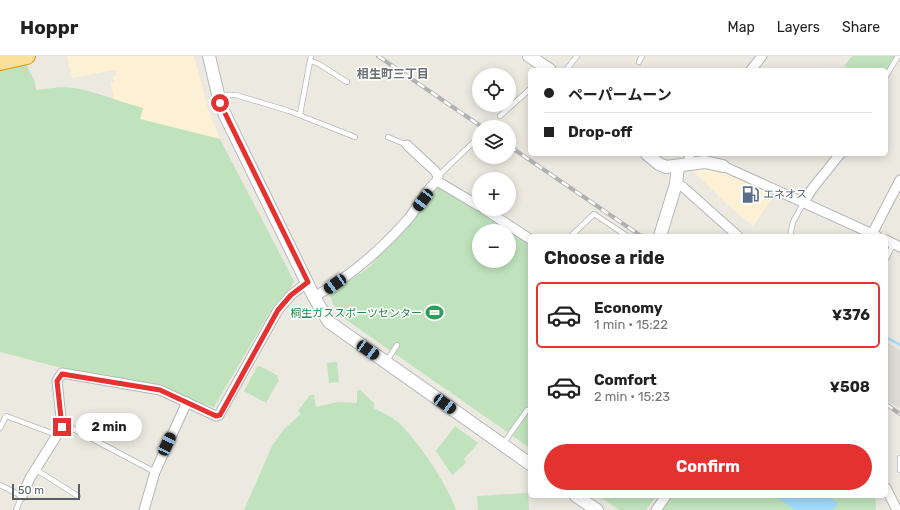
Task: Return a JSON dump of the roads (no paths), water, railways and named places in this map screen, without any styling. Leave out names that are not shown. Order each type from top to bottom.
[{"type":"highway","points":[[8,59],[27,56]]},
{"type":"street","points":[[209,56],[218,95],[225,116],[325,317],[334,326],[528,463]]},
{"type":"street","points":[[529,56],[547,68]]},
{"type":"street","points":[[753,68],[762,56]]},
{"type":"street","points":[[407,145],[417,153],[438,178],[472,201]]},
{"type":"street","points":[[650,156],[662,166],[685,162],[709,162],[723,166],[871,234],[900,180]]},
{"type":"street","points":[[804,202],[812,189],[838,156]]},
{"type":"street","points":[[661,234],[676,184],[685,162]]},
{"type":"street","points":[[314,297],[342,280],[375,254],[412,214],[438,178]]},
{"type":"street","points":[[676,184],[683,188],[736,234]]},
{"type":"street","points":[[495,216],[528,238]]},
{"type":"street","points":[[22,496],[62,427],[57,381],[62,374],[160,390],[216,416],[220,415],[278,310],[291,295],[308,282]]},
{"type":"street","points":[[144,510],[154,472],[187,402]]},
{"type":"street","points":[[888,492],[898,510]]},
{"type":"street","points":[[579,498],[597,510]]},
{"type":"street","points":[[656,510],[665,498]]},
{"type":"lane","points":[[568,68],[577,56]]},
{"type":"lane","points":[[639,62],[642,56]]},
{"type":"lane","points":[[888,73],[898,56]]},
{"type":"lane","points":[[300,114],[311,59],[347,82]]},
{"type":"lane","points":[[500,116],[528,91]]},
{"type":"lane","points":[[218,95],[236,95],[300,114],[355,137]]},
{"type":"lane","points":[[388,137],[407,145]]},
{"type":"lane","points":[[438,178],[472,144]]},
{"type":"lane","points":[[790,234],[793,222],[804,202]]},
{"type":"lane","points":[[573,234],[594,214],[624,234]]},
{"type":"lane","points":[[888,255],[893,244]]},
{"type":"lane","points":[[386,362],[397,345]]},
{"type":"lane","points":[[502,445],[527,410]]},
{"type":"lane","points":[[0,428],[6,416],[58,435]]},
{"type":"lane","points":[[62,423],[154,472]]},
{"type":"lane","points":[[900,458],[900,470]]},
{"type":"lane","points":[[36,470],[78,496]]},
{"type":"lane","points":[[0,485],[22,496],[16,510]]},
{"type":"water","points":[[778,498],[830,498],[838,503],[833,510],[795,510]]},
{"type":"waterway","points":[[888,338],[900,345]]},
{"type":"railway","points":[[378,56],[472,120]]},
{"type":"railway","points":[[516,151],[638,234]]},
{"type":"railway","points":[[888,405],[900,414]]},
{"type":"place","name":"エネオス","points":[[750,194]]},
{"type":"place","name":"桐生ガススポーツセンター","points":[[435,313]]},
{"type":"district","name":"相生町三丁目","points":[[393,74]]}]
